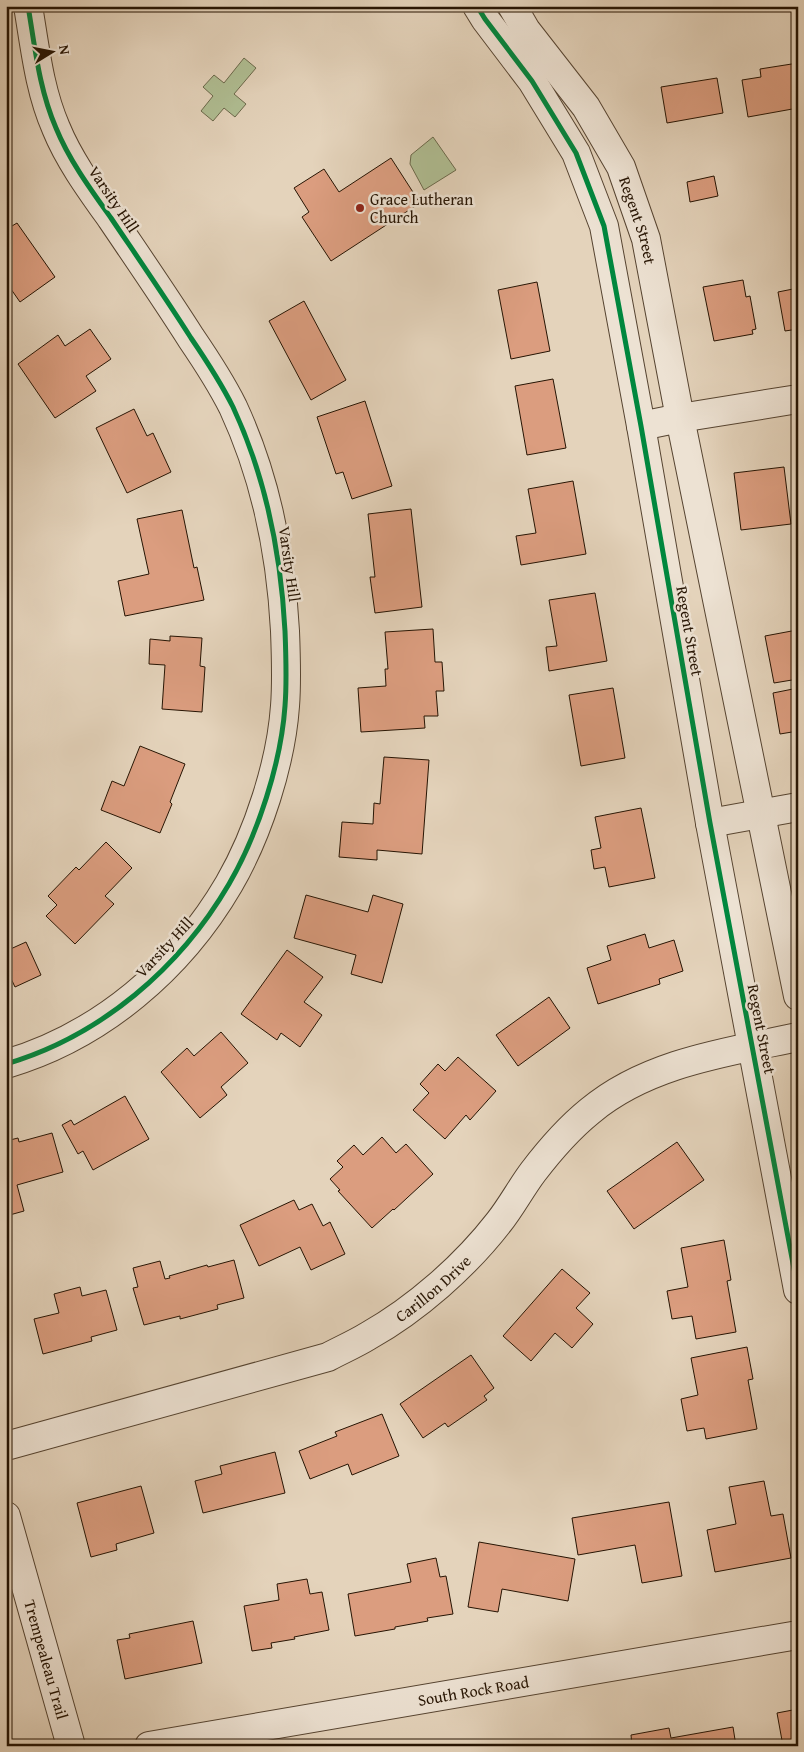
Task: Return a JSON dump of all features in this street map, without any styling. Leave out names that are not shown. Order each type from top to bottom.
[{"type":"street","name":"Varsity Hill","points":[[6,1064],[29,1057],[78,1033],[118,1010],[179,954],[212,913],[237,870],[256,826],[276,763],[285,707],[286,655],[282,581],[265,492],[248,444],[232,407],[210,366],[85,181],[56,130],[42,90],[28,6]]},
{"type":"street","name":"Regent Street","points":[[477,6],[484,19],[532,80],[576,153],[604,226],[710,823],[752,1047],[792,1228],[798,1290]]},
{"type":"street","name":"Regent Street","points":[[512,6],[526,30],[586,106],[621,167],[646,239],[680,418],[798,996]]},
{"type":"street","points":[[641,426],[798,399]]},
{"type":"street","points":[[710,823],[798,807]]},
{"type":"street","name":"Carillon Drive","points":[[6,1446],[310,1363],[328,1357],[369,1336],[408,1310],[456,1270],[499,1222],[533,1172],[570,1130],[590,1111],[624,1088],[672,1067],[798,1037]]},
{"type":"street","name":"Trempealeau Trail","points":[[6,1516],[71,1746]]},
{"type":"street","name":"South Rock Road","points":[[149,1746],[798,1635]]},
{"type":"green space","points":[[244,58],[256,68],[234,94],[246,104],[235,117],[224,108],[213,121],[201,111],[213,96],[203,87],[214,75],[224,83]]},
{"type":"green space","points":[[433,137],[456,170],[424,190],[410,164],[411,155]]},
{"type":"building","points":[[798,63],[798,108],[748,117],[742,80],[761,77],[760,69]]},
{"type":"building","points":[[717,78],[723,113],[667,123],[661,87]]},
{"type":"building","name":"Grace Lutheran Church","points":[[391,158],[420,203],[331,261],[302,217],[309,212],[294,188],[324,169],[339,192]]},
{"type":"building","points":[[714,176],[718,196],[690,202],[687,182]]},
{"type":"building","points":[[6,218],[12,226],[17,223],[55,277],[20,302],[6,282]]},
{"type":"building","points":[[743,280],[746,297],[750,296],[756,329],[752,330],[753,334],[714,341],[703,287]]},
{"type":"building","points":[[537,282],[550,351],[511,359],[498,290]]},
{"type":"building","points":[[798,288],[798,329],[785,331],[778,292]]},
{"type":"building","points":[[304,301],[346,380],[311,400],[269,321]]},
{"type":"building","points":[[90,329],[111,359],[86,376],[96,391],[55,418],[18,364],[58,335],[65,346]]},
{"type":"building","points":[[553,379],[566,448],[527,455],[515,386]]},
{"type":"building","points":[[365,401],[392,486],[352,499],[343,472],[336,474],[317,417]]},
{"type":"building","points":[[134,409],[147,436],[153,433],[171,472],[127,493],[96,428]]},
{"type":"building","points":[[784,467],[791,524],[741,530],[734,473]]},
{"type":"building","points":[[573,481],[586,554],[521,565],[516,536],[536,533],[528,489]]},
{"type":"building","points":[[411,509],[422,607],[375,613],[370,577],[375,577],[368,514]]},
{"type":"building","points":[[182,510],[194,568],[197,567],[204,600],[125,616],[118,581],[149,574],[137,519]]},
{"type":"building","points":[[595,593],[607,661],[549,671],[546,647],[557,646],[549,600]]},
{"type":"building","points":[[433,629],[435,662],[442,662],[444,691],[436,691],[438,716],[424,716],[425,728],[361,732],[358,688],[386,686],[385,669],[388,669],[385,632]]},
{"type":"building","points":[[797,630],[798,679],[774,683],[765,636]]},
{"type":"building","points":[[170,636],[202,638],[200,666],[205,667],[202,712],[162,709],[165,665],[149,664],[150,639],[170,641]]},
{"type":"building","points":[[613,688],[625,758],[581,766],[569,695]]},
{"type":"building","points":[[798,688],[798,731],[780,734],[773,693]]},
{"type":"building","points":[[140,746],[185,764],[160,833],[101,810],[112,781],[124,786]]},
{"type":"building","points":[[384,757],[429,760],[422,854],[377,850],[377,860],[339,857],[342,822],[373,824],[374,803],[380,804]]},
{"type":"building","points":[[641,808],[655,878],[609,887],[605,867],[594,869],[591,850],[601,848],[595,817]]},
{"type":"building","points":[[106,842],[132,868],[105,896],[114,904],[75,944],[46,916],[57,905],[48,896],[76,867],[79,870]]},
{"type":"building","points":[[306,895],[368,912],[373,895],[403,904],[382,983],[351,974],[356,955],[294,938]]},
{"type":"building","points":[[645,934],[649,948],[674,940],[683,971],[659,979],[660,984],[598,1004],[587,968],[611,960],[607,946]]},
{"type":"building","points":[[26,942],[41,975],[15,987],[6,968],[6,951]]},
{"type":"building","points":[[287,950],[323,977],[304,1002],[322,1015],[300,1047],[281,1033],[277,1040],[241,1014]]},
{"type":"building","points":[[549,997],[570,1028],[518,1066],[496,1035]]},
{"type":"building","points":[[221,1032],[248,1063],[221,1087],[227,1095],[200,1118],[161,1072],[187,1048],[194,1056]]},
{"type":"building","points":[[458,1057],[496,1091],[470,1120],[466,1115],[445,1139],[413,1110],[429,1093],[420,1084],[438,1064],[445,1071]]},
{"type":"building","points":[[125,1096],[149,1139],[93,1170],[83,1151],[78,1154],[62,1125],[71,1120],[74,1125]]},
{"type":"building","points":[[52,1133],[63,1172],[17,1185],[24,1211],[6,1216],[6,1141],[18,1138],[19,1142]]},
{"type":"building","points":[[382,1137],[396,1153],[406,1144],[433,1174],[372,1228],[338,1191],[340,1190],[330,1179],[343,1167],[337,1161],[354,1145],[363,1155]]},
{"type":"building","points":[[677,1142],[704,1180],[634,1229],[607,1191]]},
{"type":"building","points":[[294,1200],[299,1210],[312,1204],[323,1226],[330,1222],[345,1254],[311,1270],[300,1247],[259,1266],[240,1225]]},
{"type":"building","points":[[724,1240],[731,1280],[727,1281],[736,1332],[696,1339],[692,1316],[672,1319],[667,1291],[688,1287],[681,1248]]},
{"type":"building","points":[[234,1260],[244,1298],[217,1305],[218,1309],[180,1319],[180,1316],[144,1325],[133,1288],[138,1287],[133,1268],[160,1261],[165,1279],[170,1278],[169,1276],[207,1265],[208,1267]]},
{"type":"building","points":[[562,1269],[590,1293],[576,1308],[593,1324],[572,1348],[555,1333],[531,1361],[503,1336]]},
{"type":"building","points":[[80,1287],[82,1296],[106,1290],[117,1330],[91,1337],[92,1341],[43,1354],[34,1319],[59,1313],[54,1294]]},
{"type":"building","points":[[747,1347],[753,1379],[748,1380],[757,1429],[706,1439],[704,1428],[687,1431],[681,1399],[698,1395],[691,1358]]},
{"type":"building","points":[[471,1355],[494,1388],[484,1396],[487,1400],[448,1427],[445,1423],[423,1438],[400,1404]]},
{"type":"building","points":[[382,1414],[399,1456],[352,1475],[348,1464],[310,1479],[299,1451],[337,1436],[335,1432]]},
{"type":"building","points":[[275,1452],[285,1493],[203,1513],[195,1481],[222,1474],[220,1466]]},
{"type":"building","points":[[764,1481],[771,1516],[783,1514],[791,1558],[715,1572],[707,1530],[736,1524],[729,1487]]},
{"type":"building","points":[[141,1486],[154,1533],[116,1544],[117,1550],[91,1557],[77,1503]]},
{"type":"building","points":[[669,1502],[682,1576],[642,1583],[635,1545],[578,1555],[572,1518]]},
{"type":"building","points":[[479,1542],[575,1559],[568,1601],[502,1589],[498,1612],[468,1607]]},
{"type":"building","points":[[436,1558],[440,1577],[446,1576],[453,1614],[427,1618],[428,1621],[395,1627],[395,1629],[355,1636],[348,1594],[411,1582],[407,1564]]},
{"type":"building","points":[[307,1579],[310,1594],[322,1592],[329,1630],[271,1643],[272,1648],[252,1651],[244,1606],[279,1600],[277,1584]]},
{"type":"building","points":[[193,1621],[202,1663],[125,1679],[117,1640],[130,1638],[129,1634]]},
{"type":"building","points":[[798,1709],[798,1746],[783,1746],[777,1713]]},
{"type":"building","points":[[733,1727],[736,1746],[632,1746],[631,1735],[669,1728],[671,1738]]},
{"type":"cycle path","points":[[6,1064],[41,1052],[74,1036],[105,1017],[135,995],[187,944],[209,915],[240,864],[266,798],[279,751],[286,687],[286,650],[280,574],[270,517],[245,434],[233,407],[213,372],[67,152],[45,98],[28,6]]},
{"type":"cycle path","points":[[477,6],[532,81],[576,153],[604,226],[710,823],[798,1290]]},
{"type":"place","name":"Grace Lutheran Church","points":[[360,208]]}]
